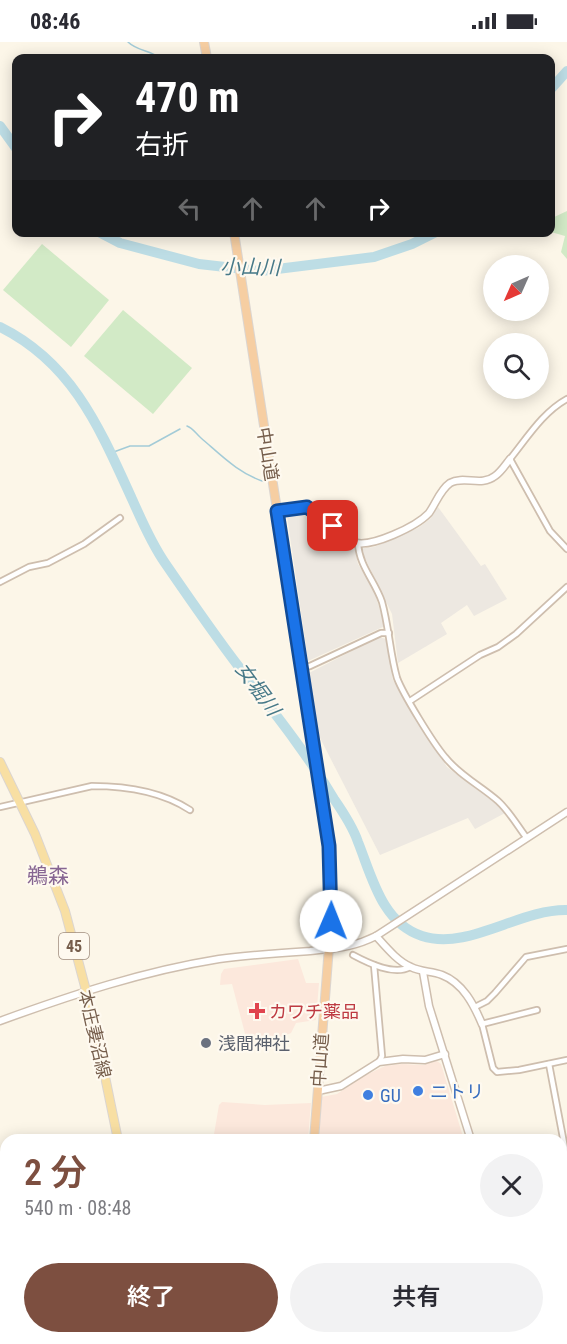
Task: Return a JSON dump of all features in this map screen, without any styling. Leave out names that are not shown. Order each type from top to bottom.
[{"type":"highway","name":"中山道","points":[[235,237],[329,846],[332,902],[314,1134]]},
{"type":"main road","name":"本庄妻沼線","points":[[0,762],[20,803],[65,911],[86,991],[117,1134]]},
{"type":"street","points":[[277,511],[307,507],[351,540],[367,544],[413,526],[429,513],[447,485],[459,480],[479,482],[497,475],[546,416],[559,403],[567,399]]},
{"type":"street","points":[[510,459],[515,464],[550,531],[567,549]]},
{"type":"street","points":[[0,581],[29,567],[48,563],[84,544],[120,518]]},
{"type":"street","points":[[358,543],[360,559],[380,596],[398,679],[410,701],[444,756],[454,767],[502,805],[526,837]]},
{"type":"street","points":[[410,701],[516,634],[567,587]]},
{"type":"street","points":[[302,668],[381,633],[389,633]]},
{"type":"street","points":[[0,807],[92,786],[122,786],[174,799],[190,810]]},
{"type":"street","points":[[0,1021],[86,991],[142,975],[221,959],[352,946],[385,931],[412,911],[567,812]]},
{"type":"street","points":[[376,936],[398,959],[410,967],[450,979],[465,993],[475,1007],[482,1024],[493,1068],[497,1072],[567,1060]]},
{"type":"street","points":[[475,1007],[487,1001],[526,957],[567,949]]},
{"type":"street","points":[[353,955],[374,965],[404,970],[410,967]]},
{"type":"street","points":[[374,965],[382,1056],[379,1062]]},
{"type":"street","points":[[423,972],[429,1006],[469,1134]]},
{"type":"street","points":[[482,1024],[537,1010]]},
{"type":"street","points":[[318,1091],[341,1086],[379,1062],[403,1059],[425,1060],[444,1054]]},
{"type":"street","points":[[549,1064],[563,1134]]},
{"type":"shaded area","points":[[438,507],[481,566],[485,564],[507,599],[474,616],[467,605],[441,623],[447,634],[398,663],[392,614],[361,550],[374,547],[418,528],[430,519]]},
{"type":"shaded area","points":[[305,514],[329,527],[355,550],[358,564],[373,588],[385,626],[308,661],[287,516]]},
{"type":"shaded area","points":[[379,637],[386,639],[393,680],[447,767],[505,813],[475,829],[468,818],[380,855],[318,734],[309,673]]},
{"type":"shaded area","points":[[298,959],[306,983],[319,983],[316,1020],[296,1023],[291,1033],[275,1040],[248,1045],[232,984],[220,985],[221,974],[224,969]]},
{"type":"shaded area","points":[[437,1061],[441,1064],[462,1134],[319,1134],[321,1097],[337,1094],[364,1076],[385,1066],[423,1065]]},
{"type":"shaded area","points":[[222,1102],[265,1105],[311,1103],[308,1134],[214,1134],[219,1105]]},
{"type":"green space","points":[[567,211],[567,259],[561,252],[565,236],[555,233],[555,217]]},
{"type":"green space","points":[[42,244],[109,300],[71,347],[3,290]]},
{"type":"green space","points":[[123,310],[192,368],[153,414],[84,356]]},
{"type":"waterway","points":[[128,42],[154,54]]},
{"type":"waterway","name":"小山川","points":[[555,84],[567,71]]},
{"type":"waterway","name":"小山川","points":[[0,126],[12,142]]},
{"type":"waterway","name":"小山川","points":[[109,237],[120,243],[199,264],[261,271],[374,257],[426,237]]},
{"type":"waterway","name":"女堀川","points":[[0,327],[47,359],[81,400],[108,448],[160,555],[210,628],[312,765],[344,814],[380,897],[397,921],[408,930],[422,936],[439,939],[457,938],[549,911],[567,910]]},
{"type":"waterway","points":[[187,426],[239,469],[265,482]]},
{"type":"waterway","points":[[111,453],[130,446],[149,446],[180,429]]},
{"type":"place","name":"カワチ薬品","points":[[257,1011]]},
{"type":"place","name":"浅間神社","points":[[206,1043]]},
{"type":"place","name":"ニトリ","points":[[418,1091]]},
{"type":"place","name":"GU","points":[[368,1095]]},
{"type":"district","name":"鵜森","points":[[48,876]]},
{"type":"route","points":[[331,921],[329,846],[277,511],[307,507],[333,526]]}]
